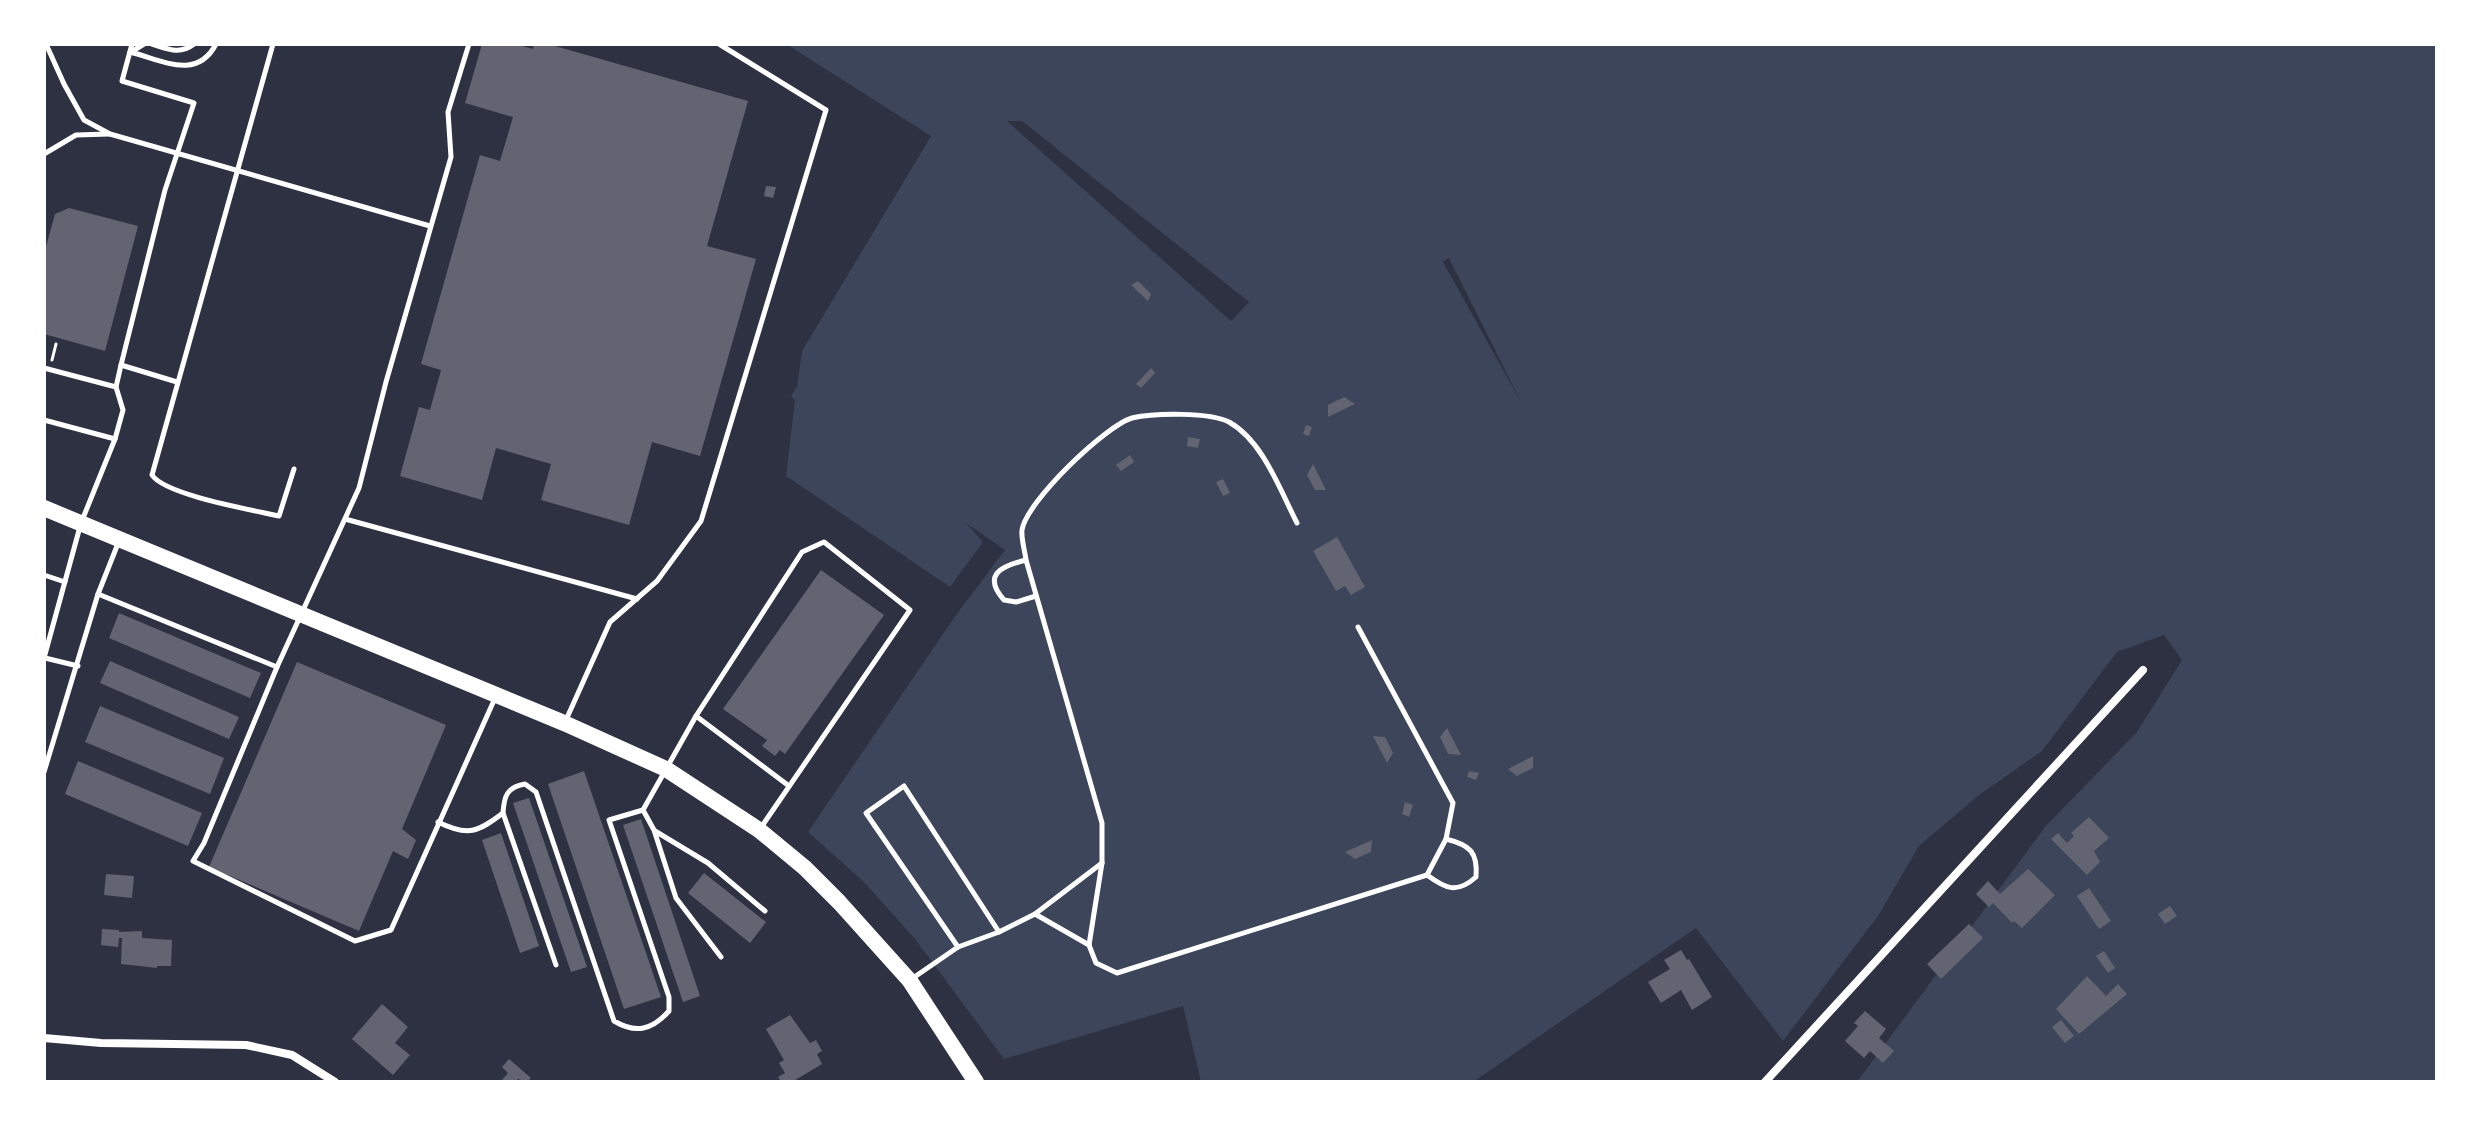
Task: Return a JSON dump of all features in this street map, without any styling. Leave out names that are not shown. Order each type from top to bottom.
[{"type":"main road","points":[[44,508],[564,723],[666,769],[759,830],[805,868],[839,902],[910,981],[976,1082]]},
{"type":"street","points":[[1765,1082],[2143,670]]},
{"type":"street","points":[[44,1038],[101,1043],[246,1045],[292,1055],[335,1082]]},
{"type":"lane","points":[[46,44],[84,120],[110,134],[430,226]]},
{"type":"lane","points":[[78,666],[44,658],[81,523],[115,439],[123,410],[116,387],[121,365],[165,190],[194,103],[122,81],[132,44]]},
{"type":"lane","points":[[130,52],[144,44]]},
{"type":"lane","points":[[152,44],[176,51],[186,50],[194,44]]},
{"type":"lane","points":[[130,52],[188,67],[209,57],[216,44]]},
{"type":"lane","points":[[273,44],[152,475],[163,486],[279,516],[294,469]]},
{"type":"lane","points":[[469,44],[448,112],[451,157],[359,488],[277,667],[204,843],[193,861],[355,941],[391,930],[496,695]]},
{"type":"lane","points":[[564,723],[610,622],[657,581],[701,521],[826,110],[719,44]]},
{"type":"lane","points":[[44,154],[76,135],[110,134]]},
{"type":"lane","points":[[121,365],[178,382]]},
{"type":"lane","points":[[44,368],[116,387]]},
{"type":"lane","points":[[1297,523],[1256,446],[1229,422],[1199,414],[1131,419],[1082,451],[1029,512],[1022,530],[1026,560],[1102,823],[1102,863],[1089,945],[1096,963],[1117,973],[1427,875],[1446,839],[1453,803],[1358,627]]},
{"type":"lane","points":[[44,420],[115,439]]},
{"type":"lane","points":[[345,519],[637,599]]},
{"type":"lane","points":[[44,772],[98,594],[120,540]]},
{"type":"lane","points":[[556,965],[503,813],[504,796],[513,786],[525,784],[536,792],[614,1021],[628,1029],[639,1029],[659,1022],[669,1011],[669,997],[609,820],[643,810],[696,716],[802,552],[824,542],[910,610],[759,830]]},
{"type":"lane","points":[[1026,560],[1006,565],[997,571],[994,580],[997,592],[1004,600],[1016,602],[1036,596]]},
{"type":"lane","points":[[44,575],[65,582]]},
{"type":"lane","points":[[98,594],[277,667]]},
{"type":"lane","points":[[696,716],[789,786]]},
{"type":"lane","points":[[958,947],[866,813],[904,786],[999,932]]},
{"type":"lane","points":[[643,810],[654,830],[676,898],[721,957]]},
{"type":"lane","points":[[438,822],[467,832],[484,827],[503,813]]},
{"type":"lane","points":[[654,830],[708,863],[765,911]]},
{"type":"lane","points":[[1427,875],[1439,884],[1453,888],[1466,886],[1476,877],[1477,861],[1470,848],[1446,839]]},
{"type":"lane","points":[[910,981],[958,947],[1035,914],[1102,863]]},
{"type":"lane","points":[[1035,914],[1089,945]]},
{"type":"shaded area","points":[[786,44],[2437,44],[2437,1082],[1857,1082],[2045,827],[2137,732],[2182,660],[2164,635],[2117,652],[2042,751],[1979,795],[1919,846],[1878,916],[1783,1041],[1696,928],[1473,1082],[1201,1082],[1183,1006],[1004,1059],[915,939],[863,881],[808,832],[956,615],[1005,550],[966,523],[983,542],[950,587],[786,476],[795,400],[791,396],[797,387],[802,351],[931,136]],"holes":[[[1007,121],[1022,121],[1249,302],[1231,321]],[[1449,258],[1521,402],[1443,262]]]},
{"type":"building","points":[[482,44],[514,44],[533,49],[534,44],[548,44],[748,101],[707,246],[756,259],[700,456],[652,442],[629,525],[541,500],[551,464],[496,448],[482,500],[400,476],[419,407],[430,410],[441,370],[421,364],[480,155],[500,161],[513,117],[465,103]]},
{"type":"building","points":[[766,186],[776,187],[773,198],[764,196]]},
{"type":"building","points":[[69,208],[138,226],[105,351],[44,334],[44,254],[55,214]]},
{"type":"building","points":[[1138,281],[1151,294],[1148,301],[1131,285]]},
{"type":"building","points":[[1151,368],[1155,373],[1141,388],[1136,384]]},
{"type":"building","points":[[1344,397],[1355,404],[1328,417],[1328,405]]},
{"type":"building","points":[[1306,425],[1312,427],[1309,436],[1303,434]]},
{"type":"building","points":[[1188,437],[1200,439],[1198,448],[1187,446]]},
{"type":"building","points":[[1130,455],[1134,462],[1121,471],[1116,465]]},
{"type":"building","points":[[1313,464],[1326,490],[1315,490],[1307,475]]},
{"type":"building","points":[[1223,479],[1230,493],[1223,496],[1216,482]]},
{"type":"building","points":[[1337,537],[1365,587],[1351,595],[1345,586],[1336,591],[1313,551]]},
{"type":"building","points":[[821,570],[884,615],[785,754],[780,750],[775,756],[762,746],[767,740],[723,709]]},
{"type":"building","points":[[119,613],[261,673],[250,698],[109,638]]},
{"type":"building","points":[[110,661],[239,717],[229,739],[100,683]]},
{"type":"building","points":[[297,662],[446,725],[402,829],[416,840],[408,859],[393,851],[359,931],[209,867]]},
{"type":"building","points":[[100,706],[224,758],[210,794],[85,742]]},
{"type":"building","points":[[1447,728],[1461,755],[1448,754],[1440,737]]},
{"type":"building","points":[[1373,736],[1385,737],[1393,753],[1387,763]]},
{"type":"building","points":[[1533,756],[1533,768],[1517,776],[1508,769]]},
{"type":"building","points":[[78,761],[202,813],[188,846],[65,794]]},
{"type":"building","points":[[584,771],[661,997],[624,1009],[548,784]]},
{"type":"building","points":[[1469,771],[1479,773],[1476,780],[1467,777]]},
{"type":"building","points":[[529,798],[587,967],[571,972],[513,803]]},
{"type":"building","points":[[1405,802],[1413,805],[1409,817],[1402,814]]},
{"type":"building","points":[[2089,817],[2109,838],[2094,851],[2100,862],[2087,875],[2051,839],[2058,833],[2067,843],[2074,836],[2071,833]]},
{"type":"building","points":[[641,819],[700,996],[683,1002],[623,825]]},
{"type":"building","points":[[501,833],[539,946],[520,953],[482,840]]},
{"type":"building","points":[[1372,840],[1371,852],[1355,859],[1345,852]]},
{"type":"building","points":[[2028,869],[2055,895],[2022,928],[2014,921],[2012,923],[1993,903],[1989,907],[1976,894],[1988,881],[2000,894]]},
{"type":"building","points":[[704,873],[766,922],[750,943],[688,893]]},
{"type":"building","points":[[106,874],[134,876],[132,898],[104,895]]},
{"type":"building","points":[[2089,888],[2111,921],[2099,929],[2077,896]]},
{"type":"building","points":[[2170,906],[2177,916],[2165,924],[2158,914]]},
{"type":"building","points":[[1969,924],[1983,938],[1941,979],[1927,964]]},
{"type":"building","points":[[102,929],[142,931],[142,938],[172,940],[171,966],[157,968],[121,964],[122,938],[119,938],[118,947],[101,945]]},
{"type":"building","points":[[1681,950],[1712,997],[1692,1010],[1681,990],[1661,1003],[1648,982],[1670,969],[1664,960]]},
{"type":"building","points":[[2104,951],[2115,968],[2108,973],[2096,956]]},
{"type":"building","points":[[2087,976],[2106,996],[2118,984],[2127,994],[2079,1034],[2056,1009]]},
{"type":"building","points":[[382,1004],[408,1027],[395,1043],[410,1055],[393,1075],[352,1039]]},
{"type":"building","points":[[1865,1011],[1886,1029],[1879,1038],[1894,1051],[1883,1063],[1870,1051],[1864,1058],[1845,1041],[1858,1026],[1854,1023]]},
{"type":"building","points":[[790,1015],[810,1043],[816,1040],[822,1051],[817,1054],[822,1064],[792,1082],[781,1082],[778,1077],[785,1073],[779,1063],[784,1060],[766,1029]]},
{"type":"building","points":[[2061,1020],[2074,1036],[2065,1043],[2052,1027]]},
{"type":"building","points":[[509,1059],[531,1078],[527,1082],[502,1080],[508,1073],[502,1067]]}]
